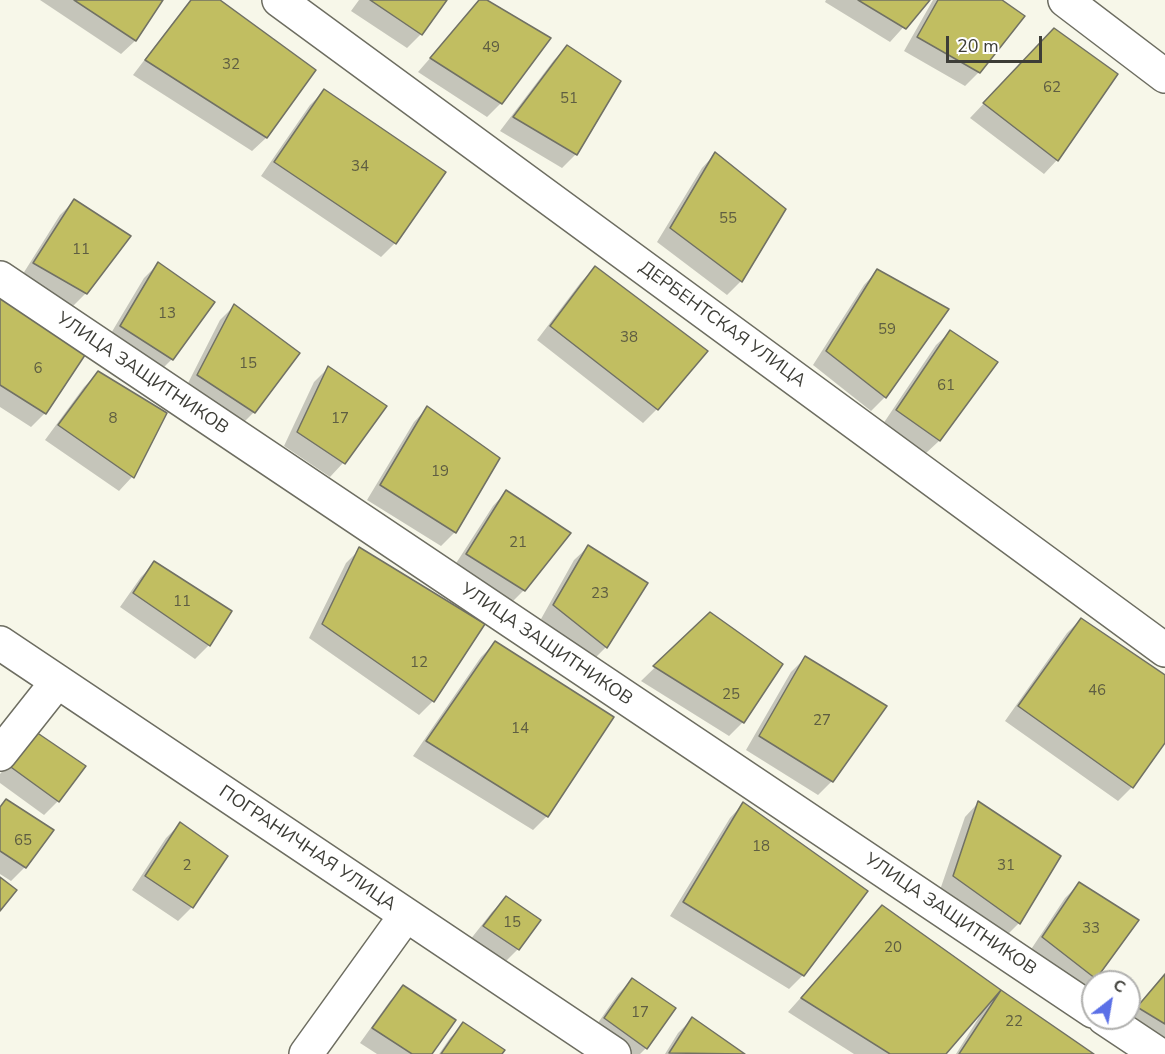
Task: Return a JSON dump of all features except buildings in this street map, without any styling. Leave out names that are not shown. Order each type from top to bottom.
[{"type":"street","name":"ДЕРБЕНТСКАЯ УЛИЦА","points":[[279,0],[1165,651]]},
{"type":"street","points":[[1065,0],[1165,76]]},
{"type":"street","name":"УЛИЦА ЗАЩИТНИКОВ","points":[[0,278],[1081,1003]]},
{"type":"street","name":"ПОГРАНИЧНАЯ УЛИЦА","points":[[0,643],[614,1054]]},
{"type":"street","points":[[0,754],[57,682]]},
{"type":"street","points":[[306,1054],[406,915]]},
{"type":"street","points":[[1122,1030],[1158,1054]]}]
